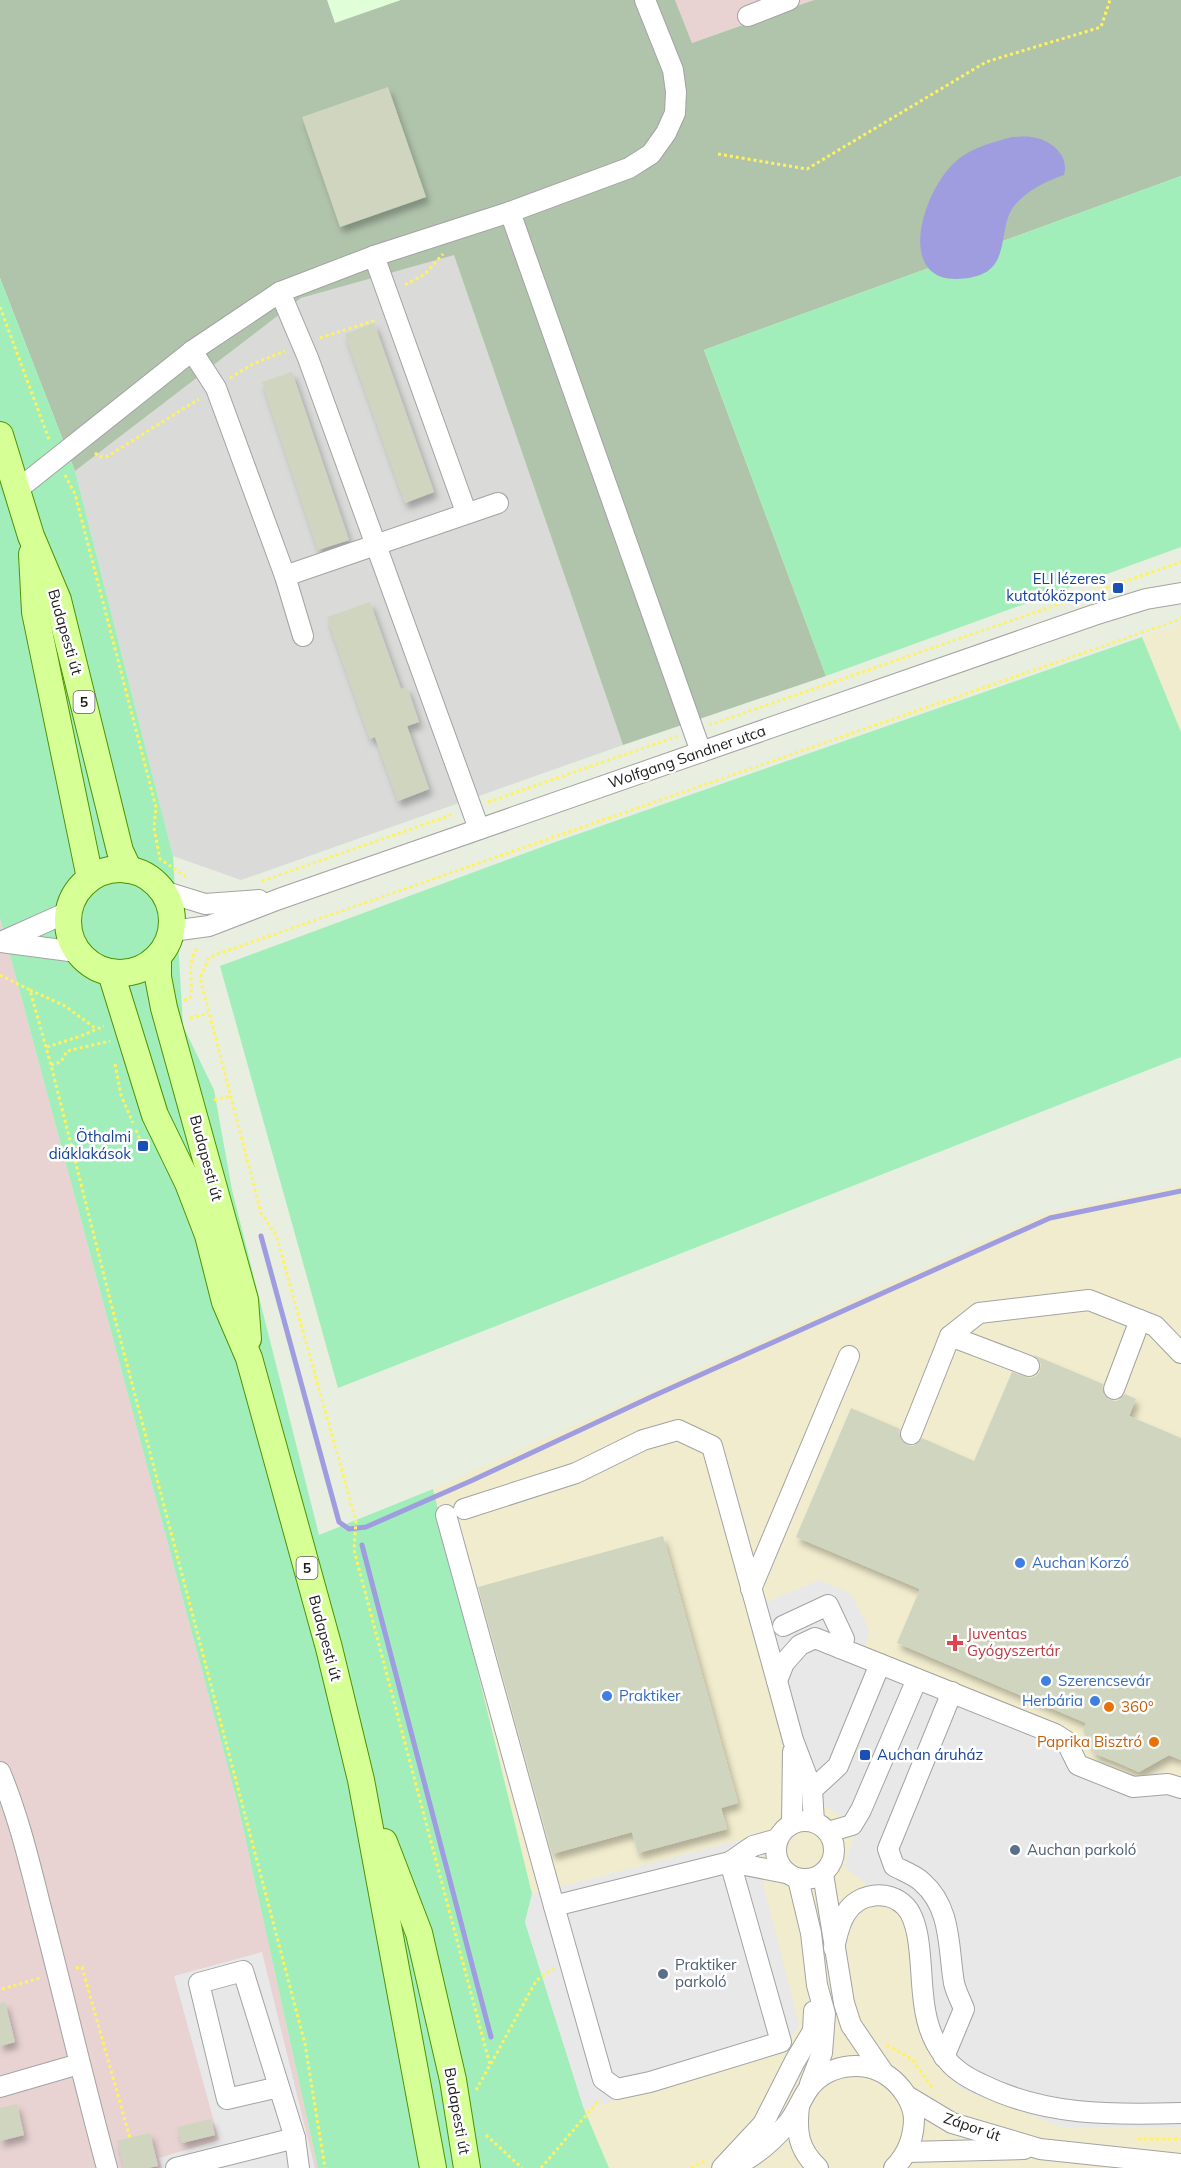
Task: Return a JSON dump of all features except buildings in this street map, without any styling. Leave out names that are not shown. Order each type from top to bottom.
[{"type":"main road","name":"Budapesti út","points":[[0,435],[31,536],[58,600],[120,851],[129,870]]},
{"type":"main road","name":"Budapesti út","points":[[31,536],[35,612],[90,878]]},
{"type":"main road","points":[[109,870],[129,870],[149,877],[164,891],[172,910],[172,931],[167,946],[158,958],[136,972],[111,973],[92,966],[77,951],[69,933],[68,912],[76,893],[90,878],[109,870]]},
{"type":"main road","name":"Budapesti út","points":[[158,958],[158,977],[175,1014],[245,1300],[249,1358]]},
{"type":"main road","name":"Budapesti út","points":[[111,973],[121,1029],[155,1115],[188,1183],[208,1235],[225,1302],[249,1358],[329,1648],[361,1780],[433,2168]]},
{"type":"main road","name":"Budapesti út","points":[[361,1780],[419,1934],[453,2080],[468,2167]]},
{"type":"street","points":[[17,490],[64,464],[192,351],[280,292],[374,256],[510,213],[629,168],[651,154],[666,133],[675,113],[676,92],[673,70],[645,0]]},
{"type":"street","points":[[748,16],[783,1]]},
{"type":"street","points":[[510,213],[701,752]]},
{"type":"street","points":[[374,256],[466,512]]},
{"type":"street","points":[[280,292],[308,358],[479,829]]},
{"type":"street","points":[[192,351],[216,388],[285,576],[303,636]]},
{"type":"street","points":[[285,576],[466,512],[498,503]]},
{"type":"street","points":[[1146,598],[1181,581]]},
{"type":"street","points":[[1146,598],[1181,593]]},
{"type":"street","name":"Wolfgang Sandner utca","points":[[172,931],[209,926],[279,899],[1146,598]]},
{"type":"street","name":"Wolfgang Sandner utca","points":[[164,891],[205,904],[279,899]]},
{"type":"street","points":[[0,942],[68,912]]},
{"type":"street","points":[[0,942],[77,951]]},
{"type":"street","points":[[911,1434],[950,1336],[979,1313],[1089,1300],[1155,1326],[1181,1353]]},
{"type":"street","points":[[1114,1389],[1140,1320]]},
{"type":"street","points":[[950,1336],[1029,1366]]},
{"type":"street","points":[[751,1589],[849,1356]]},
{"type":"street","points":[[678,1430],[712,1446],[793,1740],[812,1790],[821,1827],[833,1840],[834,1859],[823,1874],[811,1879],[730,1862],[781,2042],[650,2082],[617,2089],[611,2086],[603,2079],[554,1906],[455,1512],[576,1473],[643,1440],[678,1430]]},
{"type":"street","points":[[783,1626],[828,1605],[844,1639],[840,1648]]},
{"type":"street","points":[[760,1620],[815,1638],[1055,1734],[1066,1741],[1078,1765],[1134,1787],[1168,1784],[1181,1788]]},
{"type":"street","points":[[777,1682],[784,1663],[800,1644],[815,1638]]},
{"type":"street","points":[[812,1790],[838,1766],[880,1664]]},
{"type":"street","points":[[730,2168],[749,2160],[789,2122],[803,2098],[822,2053],[825,2014],[817,1985],[811,1933],[792,1876],[780,1866],[776,1848],[778,1839],[783,1830],[802,1821],[821,1827],[852,1825],[861,1810],[917,1678]]},
{"type":"street","points":[[944,2057],[964,2009],[954,1985],[949,1932],[933,1893],[921,1881],[894,1866],[888,1849],[952,1692]]},
{"type":"street","points":[[792,1824],[793,1740]]},
{"type":"street","points":[[0,1772],[14,1805],[107,2168]]},
{"type":"street","points":[[554,1906],[730,1862],[753,1846],[778,1839]]},
{"type":"street","name":"Zápor út","points":[[823,1874],[844,2003],[851,2025],[884,2072],[896,2081],[907,2096],[914,2116],[912,2139],[898,2164]]},
{"type":"street","points":[[834,1948],[846,1912],[859,1900],[883,1895],[900,1902],[906,1907],[915,1923],[925,2019],[944,2057],[952,2066],[970,2079],[1000,2094],[1021,2101],[1111,2115],[1181,2113]]},
{"type":"street","points":[[279,2087],[227,2099],[199,1983],[243,1971],[295,2138],[299,2168]]},
{"type":"street","points":[[722,2168],[763,2124],[813,2031],[817,1985]]},
{"type":"street","points":[[0,2087],[79,2064]]},
{"type":"street","points":[[818,2168],[806,2157],[796,2129],[803,2098],[826,2073],[846,2066],[866,2066],[884,2072]]},
{"type":"street","name":"Zápor út","points":[[907,2096],[952,2123],[1040,2149],[1181,2164]]},
{"type":"street","points":[[184,2167],[295,2138]]},
{"type":"street","name":"Zápor út","points":[[898,2164],[1040,2149]]},
{"type":"path","points":[[718,154],[807,170],[986,62],[1101,27],[1110,0]]},
{"type":"path","points":[[389,294],[425,274],[445,251]]},
{"type":"path","points":[[0,307],[64,464],[66,477],[75,494],[156,807],[154,828],[160,859],[188,878]]},
{"type":"path","points":[[64,464],[66,477]]},
{"type":"path","points":[[490,2065],[354,1544],[356,1521],[276,1235],[261,1213],[208,1013],[200,978],[209,957],[1181,620]]},
{"type":"path","points":[[675,737],[679,747]]},
{"type":"path","points":[[175,1014],[190,998],[192,987],[190,959],[199,946],[206,944]]},
{"type":"path","points":[[0,975],[65,1006],[95,1028]]},
{"type":"path","points":[[30,990],[305,2044],[325,2168]]},
{"type":"path","points":[[175,1014],[208,1013]]},
{"type":"path","points":[[46,1047],[81,1036],[95,1028],[121,1029]]},
{"type":"path","points":[[51,1065],[61,1062],[67,1051],[121,1029]]},
{"type":"path","points":[[214,1100],[231,1096]]},
{"type":"path","points":[[476,2090],[536,1981],[568,1957]]},
{"type":"path","points":[[879,2040],[912,2060],[928,2080],[935,2095]]},
{"type":"path","points":[[541,2168],[611,2086]]},
{"type":"path","points":[[486,2135],[522,2168]]},
{"type":"shaded area","points":[[0,0],[327,0],[335,23],[401,0],[675,0],[692,43],[814,0],[1181,0],[1181,176],[704,350],[826,676],[623,745],[454,255],[301,298],[75,471],[0,278]]},
{"type":"shaded area","points":[[327,0],[401,0],[334,23]]},
{"type":"shaded area","points":[[675,0],[814,0],[692,43]]},
{"type":"shaded area","points":[[1012,137],[1038,138],[1057,149],[1064,161],[1064,175],[1037,187],[1014,206],[1006,225],[999,257],[985,273],[973,277],[947,278],[930,270],[922,255],[920,235],[925,212],[934,191],[947,171],[961,157],[979,147]]},
{"type":"shaded area","points":[[454,254],[623,745],[241,880],[173,856],[75,471],[301,298]]},
{"type":"shaded area","points":[[1181,624],[1181,732],[1142,637]]},
{"type":"shaded area","points":[[0,918],[237,1801],[318,2168],[0,2168]]},
{"type":"shaded area","points":[[1181,1185],[1181,2168],[609,2168],[584,2109],[525,1922],[532,1894],[433,1489],[1046,1213]]},
{"type":"shaded area","name":"Auchan parkoló","points":[[819,1580],[851,1594],[870,1631],[864,1648],[1083,1758],[1141,1782],[1163,1772],[1181,1780],[1181,2127],[1062,2127],[962,2089],[932,2057],[938,2028],[920,1913],[895,1889],[866,1884],[844,1866],[855,1834],[836,1812],[806,1796],[755,1607]]},
{"type":"shaded area","name":"Praktiker parkoló","points":[[751,1837],[799,2025],[780,2054],[584,2109],[525,1922],[532,1894]]},
{"type":"shaded area","points":[[262,1952],[315,2168],[162,2168],[159,2158],[219,2140],[174,1976]]},
{"type":"green space","points":[[1181,176],[1181,547],[826,676],[704,350]]},
{"type":"green space","points":[[0,278],[75,471],[173,856],[183,1026],[214,1090],[232,1190],[319,1535],[433,1489],[532,1894],[525,1922],[584,2109],[609,2168],[318,2168],[237,1801],[0,918]]},
{"type":"green space","points":[[1142,637],[1181,732],[1181,1057],[338,1388],[220,966],[558,841]]},
{"type":"waterway","points":[[261,1236],[339,1522],[349,1529],[366,1527],[473,1480],[651,1397],[1050,1218],[1181,1191]]},
{"type":"waterway","points":[[362,1545],[491,2037]]},
{"type":"place","name":"ELI lézeres kutatóközpont","points":[[1118,588]]},
{"type":"place","name":"Öthalmi diáklakások","points":[[143,1146]]},
{"type":"place","name":"Auchan Korzó","points":[[1020,1563]]},
{"type":"place","name":"Juventas Gyógyszertár","points":[[955,1643]]},
{"type":"place","name":"Szerencsevár","points":[[1046,1681]]},
{"type":"place","name":"Praktiker","points":[[607,1696]]},
{"type":"place","name":"Herbária","points":[[1095,1701]]},
{"type":"place","name":"360°","points":[[1109,1707]]},
{"type":"place","name":"Paprika Bisztró","points":[[1154,1742]]},
{"type":"place","name":"Auchan áruház","points":[[865,1755]]},
{"type":"place","name":"Auchan parkoló","points":[[1015,1850]]},
{"type":"place","name":"Praktiker parkoló","points":[[663,1974]]}]
